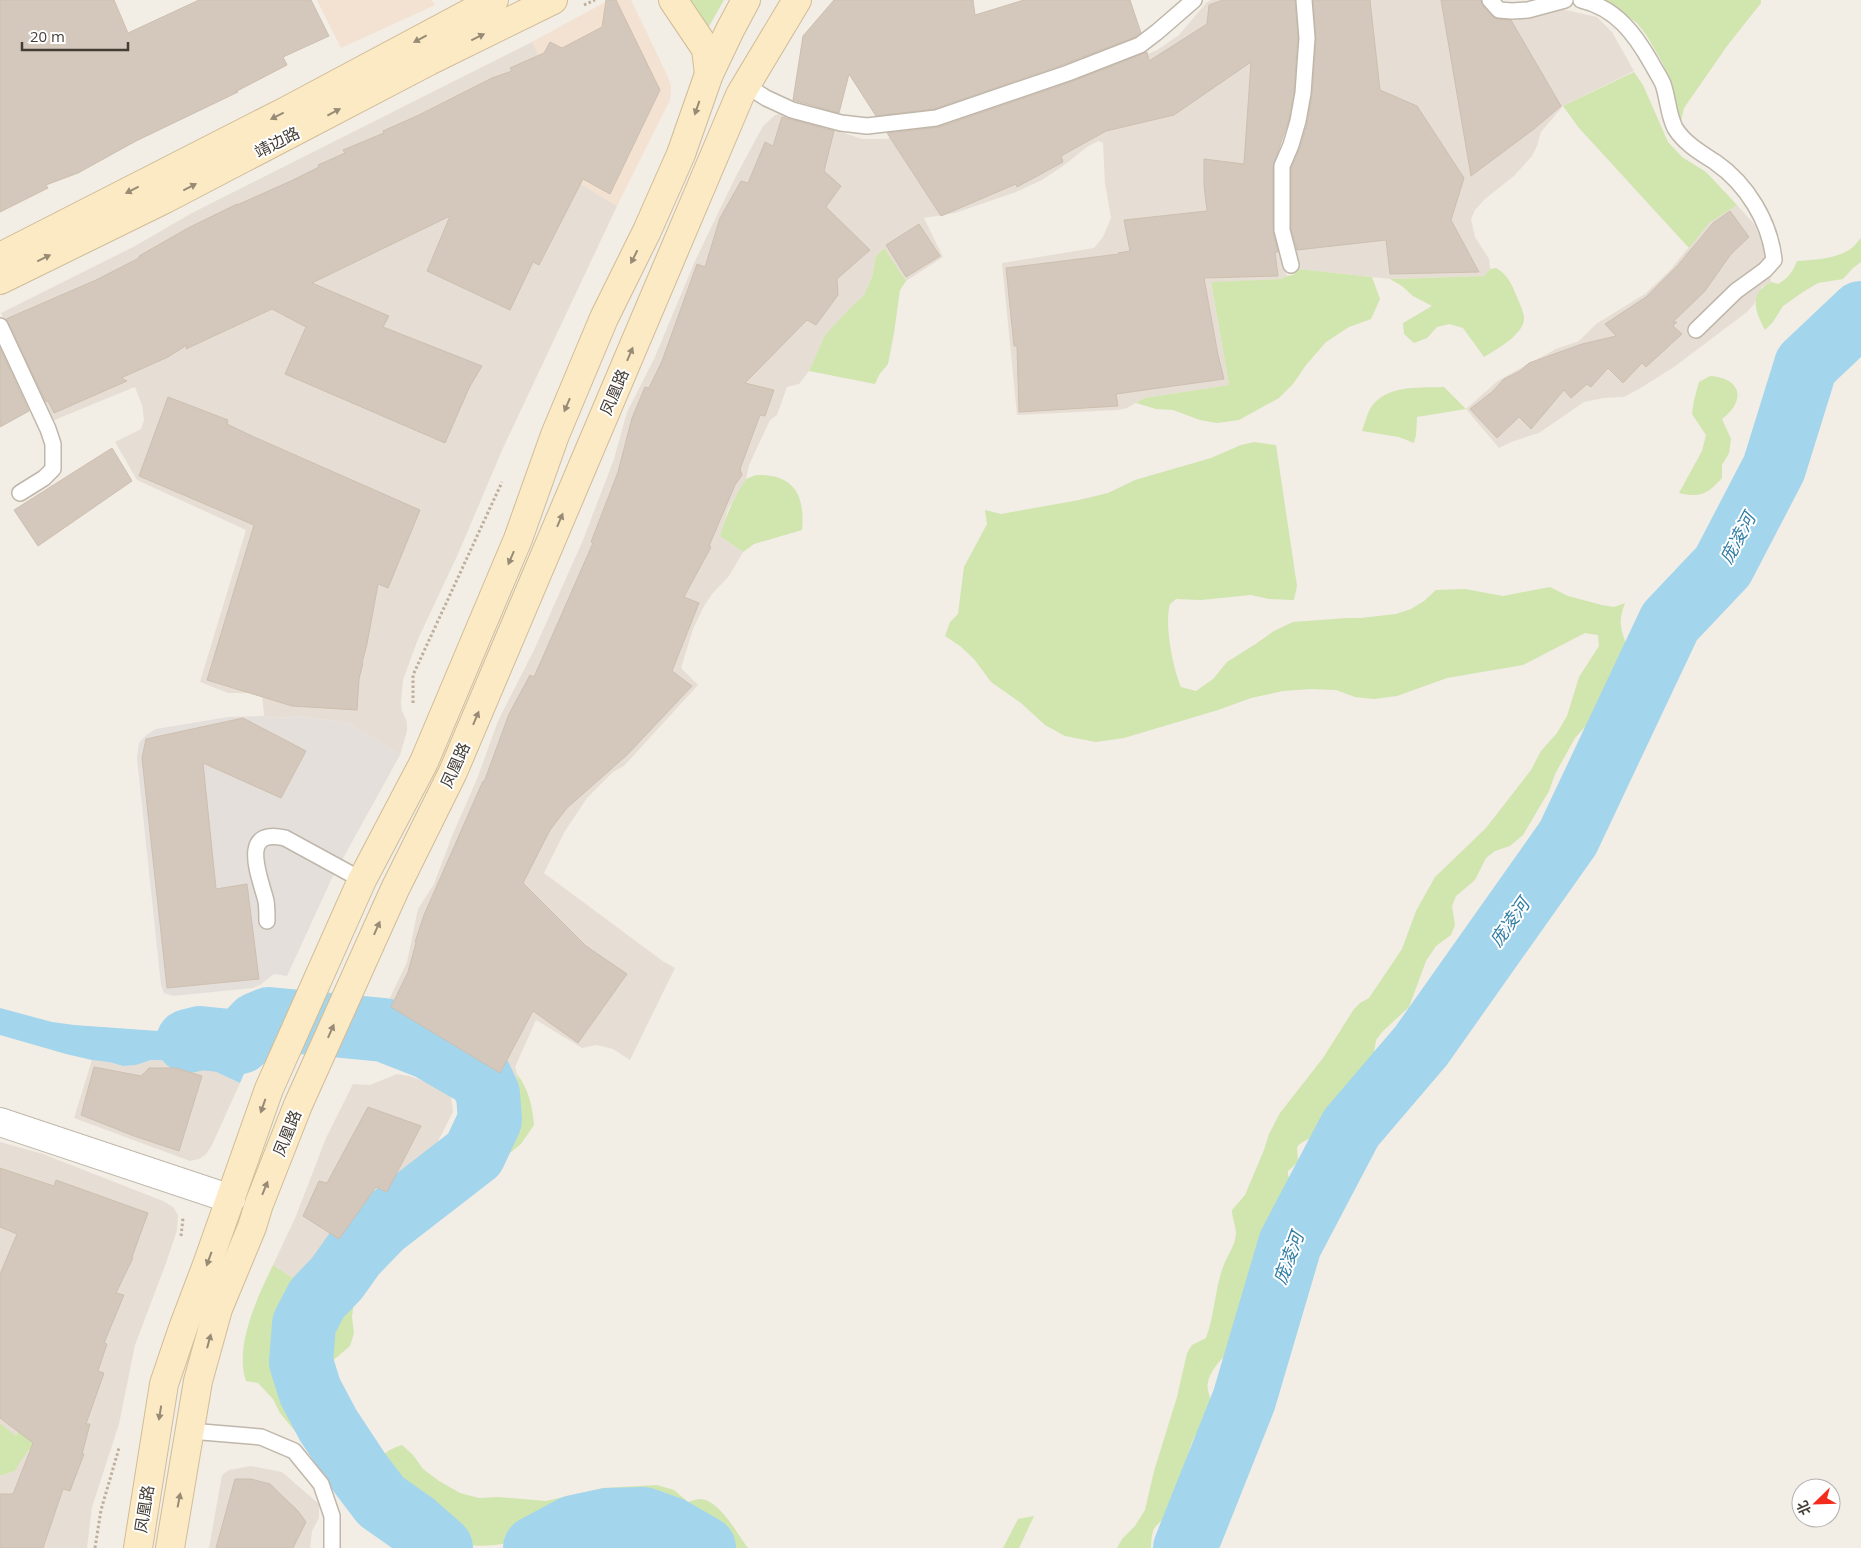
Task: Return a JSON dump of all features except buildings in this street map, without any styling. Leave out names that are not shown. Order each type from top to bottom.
[{"type":"main road","name":"靖边路","points":[[0,257],[288,110],[494,0]]},
{"type":"main road","name":"靖边路","points":[[0,280],[165,199],[429,61],[553,0]]},
{"type":"main road","points":[[672,0],[706,49],[709,74]]},
{"type":"main road","name":"凤凰路","points":[[138,1548],[164,1384],[281,1060],[362,880],[428,754],[518,539],[555,435],[604,318],[647,231],[681,154],[709,74],[746,0]]},
{"type":"main road","name":"凤凰路","points":[[170,1548],[198,1381],[218,1309],[252,1227],[259,1204],[298,1106],[394,889],[453,772],[740,95],[796,0]]},
{"type":"street","points":[[0,1122],[231,1199]]},
{"type":"lane","points":[[746,85],[766,98],[792,110],[841,123],[866,126],[936,118],[1068,73],[1140,45],[1158,32],[1194,0]]},
{"type":"lane","points":[[1291,265],[1282,230],[1282,166],[1295,129],[1303,93],[1307,38],[1304,0]]},
{"type":"lane","points":[[1490,0],[1499,10],[1512,12],[1528,10],[1565,0]]},
{"type":"lane","points":[[1581,0],[1595,3],[1602,7],[1614,15],[1632,32],[1662,83],[1669,113],[1676,128],[1696,150],[1733,176],[1758,211],[1772,244],[1774,260],[1765,270],[1736,291],[1696,330]]},
{"type":"lane","points":[[0,326],[48,429],[53,444],[53,469],[44,478],[20,493]]},
{"type":"lane","points":[[267,921],[266,903],[257,871],[255,853],[261,840],[272,835],[285,838],[362,880]]},
{"type":"lane","points":[[190,1431],[261,1437],[294,1450],[321,1484],[332,1516],[332,1548]]},
{"type":"path","points":[[180,1244],[183,1215]]},
{"type":"path","points":[[95,1548],[101,1510],[120,1444]]},
{"type":"shaded area","points":[[317,0],[432,0],[435,5],[341,48]]},
{"type":"shaded area","points":[[609,0],[631,0],[671,86],[670,100],[617,206],[574,180],[577,132],[532,42]]},
{"type":"shaded area","points":[[1212,0],[1283,0],[1268,180],[1281,262],[1287,276],[1281,279],[1211,283],[1229,385],[1144,398],[1127,408],[1118,410],[1017,415],[1002,263],[1094,248],[1103,237],[1111,218],[1105,183],[1103,143],[1098,141],[1087,147],[1042,180],[1016,192],[955,213],[924,218],[943,257],[906,281],[884,248],[876,256],[872,277],[864,295],[825,335],[809,371],[799,384],[787,387],[777,415],[770,420],[749,465],[746,479],[728,509],[720,536],[743,552],[729,576],[712,594],[703,608],[693,629],[681,668],[698,685],[624,766],[613,772],[587,798],[565,831],[544,873],[664,962],[675,968],[630,1060],[613,1049],[597,1045],[582,1048],[536,1020],[515,1067],[518,1090],[515,1098],[512,1083],[385,1008],[407,962],[418,909],[434,884],[452,836],[477,779],[498,721],[535,648],[583,540],[614,459],[627,412],[654,359],[695,261],[735,178],[763,126],[775,115],[784,113],[832,127],[862,139],[886,139],[1135,60],[1157,50],[1179,35],[1207,2]]},
{"type":"shaded area","points":[[1317,0],[1477,0],[1486,23],[1515,20],[1557,8],[1597,17],[1612,32],[1634,71],[1563,106],[1541,132],[1532,156],[1514,176],[1485,199],[1475,210],[1471,219],[1475,237],[1489,259],[1490,269],[1484,276],[1390,279],[1298,269],[1299,262],[1295,252],[1294,231],[1298,153],[1314,113],[1317,91]]},
{"type":"shaded area","points":[[532,42],[577,132],[575,180],[617,206],[503,448],[458,554],[418,639],[403,680],[401,702],[402,711],[407,722],[407,731],[400,755],[349,723],[300,716],[278,718],[264,716],[262,693],[228,693],[200,682],[246,530],[137,480],[115,442],[141,429],[144,420],[142,405],[135,387],[52,421],[1,313],[135,246],[192,213]]},
{"type":"shaded area","points":[[1737,205],[1754,224],[1763,243],[1771,282],[1762,287],[1754,304],[1747,312],[1674,367],[1639,389],[1624,397],[1584,402],[1539,433],[1499,448],[1466,409],[1499,380],[1556,349],[1579,341],[1596,324],[1645,294],[1671,269],[1709,223]]},
{"type":"shaded area","points":[[264,716],[278,718],[300,716],[349,723],[400,755],[331,880],[287,976],[274,974],[253,988],[173,996],[164,993],[161,985],[137,758],[139,743],[146,735],[156,729],[228,717]]},
{"type":"shaded area","points":[[92,1060],[123,1066],[136,1065],[151,1060],[187,1061],[240,1083],[211,1147],[199,1159],[190,1161],[74,1118]]},
{"type":"shaded area","points":[[397,1074],[432,1084],[451,1096],[453,1112],[421,1174],[388,1199],[347,1241],[322,1262],[302,1284],[273,1265],[296,1216],[326,1138],[353,1084],[370,1085]]},
{"type":"shaded area","points":[[0,1142],[43,1154],[163,1201],[173,1207],[178,1215],[177,1230],[135,1345],[119,1424],[92,1507],[87,1548],[0,1548],[0,1476],[15,1471],[19,1461],[30,1451],[21,1427],[16,1436],[0,1423]]},
{"type":"shaded area","points":[[251,1466],[282,1472],[319,1504],[319,1518],[312,1531],[310,1548],[209,1548],[222,1475],[229,1470]]},
{"type":"green space","points":[[682,0],[724,0],[708,28],[701,30]]},
{"type":"green space","points":[[1605,0],[1761,0],[1761,3],[1727,46],[1684,108],[1681,121],[1671,84],[1662,62],[1647,36],[1637,23]]},
{"type":"green space","points":[[1634,72],[1643,85],[1668,142],[1682,157],[1706,172],[1737,205],[1709,223],[1689,248],[1579,128],[1563,106]]},
{"type":"green space","points":[[1861,238],[1861,262],[1843,279],[1818,283],[1783,306],[1773,322],[1765,330],[1756,310],[1756,297],[1764,287],[1771,282],[1778,284],[1785,279],[1792,272],[1797,261],[1824,258],[1843,253],[1851,249]]},
{"type":"green space","points":[[884,248],[906,281],[900,290],[888,364],[879,375],[875,384],[809,371],[825,335],[864,295],[872,277],[876,256]]},
{"type":"green space","points":[[1496,268],[1511,283],[1524,317],[1520,329],[1502,345],[1484,357],[1463,328],[1449,324],[1437,327],[1427,338],[1414,343],[1404,334],[1403,323],[1432,306],[1413,296],[1402,286],[1390,279],[1484,276],[1490,269]]},
{"type":"green space","points":[[1298,269],[1372,277],[1380,299],[1371,319],[1349,327],[1326,342],[1306,365],[1293,384],[1279,398],[1239,420],[1217,423],[1200,420],[1173,410],[1156,409],[1136,403],[1144,398],[1229,385],[1211,282],[1281,279],[1293,275]]},
{"type":"green space","points":[[1710,376],[1728,381],[1734,385],[1737,391],[1735,405],[1722,419],[1731,439],[1729,453],[1722,465],[1722,478],[1712,488],[1698,495],[1679,493],[1702,451],[1706,435],[1692,414],[1699,382]]},
{"type":"green space","points":[[1444,387],[1466,409],[1417,417],[1414,443],[1399,437],[1362,431],[1368,413],[1374,404],[1391,392],[1401,389]]},
{"type":"green space","points":[[1254,442],[1276,445],[1297,586],[1294,600],[1269,599],[1251,595],[1201,600],[1176,599],[1170,604],[1168,622],[1172,658],[1181,687],[1196,691],[1213,679],[1227,662],[1274,631],[1293,622],[1396,614],[1411,609],[1436,590],[1465,589],[1503,596],[1550,587],[1568,596],[1602,605],[1614,607],[1625,603],[1621,614],[1621,623],[1628,657],[1625,667],[1616,679],[1614,688],[1599,706],[1594,717],[1575,738],[1555,774],[1549,791],[1523,835],[1510,846],[1495,851],[1486,858],[1475,880],[1456,896],[1452,906],[1455,925],[1451,935],[1436,946],[1426,961],[1409,1007],[1376,1040],[1371,1072],[1366,1083],[1357,1090],[1346,1107],[1326,1117],[1319,1133],[1297,1147],[1298,1162],[1288,1171],[1293,1193],[1288,1201],[1266,1223],[1264,1239],[1266,1256],[1251,1287],[1240,1335],[1210,1375],[1207,1386],[1213,1406],[1212,1415],[1210,1420],[1198,1431],[1192,1442],[1183,1474],[1174,1491],[1170,1510],[1154,1529],[1151,1548],[1117,1548],[1145,1510],[1154,1471],[1177,1397],[1187,1353],[1192,1345],[1206,1338],[1222,1271],[1236,1237],[1232,1210],[1245,1195],[1269,1134],[1280,1113],[1323,1058],[1354,1009],[1369,998],[1402,949],[1416,911],[1435,877],[1486,828],[1531,770],[1541,751],[1557,733],[1567,716],[1579,677],[1599,646],[1598,635],[1585,633],[1523,665],[1447,678],[1397,696],[1374,699],[1355,697],[1336,690],[1283,691],[1251,698],[1218,710],[1124,738],[1096,742],[1065,736],[1045,725],[1021,703],[991,682],[974,659],[945,636],[950,622],[958,614],[964,567],[987,524],[985,510],[1001,514],[1108,493],[1135,480],[1211,458],[1241,445]]},
{"type":"green space","points":[[756,475],[780,478],[795,489],[802,507],[802,530],[754,544],[743,552],[720,536],[731,506],[746,479]]},
{"type":"green space","points":[[517,1074],[529,1098],[534,1125],[521,1144],[398,1243],[367,1274],[355,1292],[352,1317],[354,1333],[350,1346],[330,1363],[323,1372],[322,1384],[316,1369],[316,1332],[320,1314],[362,1256],[377,1240],[510,1139],[519,1127],[521,1117],[515,1098],[518,1090]]},
{"type":"green space","points":[[273,1265],[302,1284],[286,1324],[284,1338],[285,1356],[296,1395],[306,1414],[316,1432],[351,1480],[343,1486],[280,1413],[273,1399],[258,1383],[246,1381],[243,1367],[245,1337],[249,1321]]},
{"type":"green space","points":[[0,1423],[16,1436],[21,1427],[37,1439],[15,1471],[0,1476]]},
{"type":"green space","points":[[402,1445],[413,1455],[423,1469],[439,1481],[460,1493],[479,1498],[499,1497],[546,1501],[603,1488],[657,1485],[674,1490],[688,1502],[700,1499],[714,1505],[721,1511],[748,1548],[723,1548],[708,1530],[693,1520],[664,1510],[634,1506],[604,1507],[574,1512],[535,1534],[517,1541],[477,1546],[457,1544],[380,1485],[367,1463],[376,1465],[387,1452]]},
{"type":"green space","points":[[1034,1516],[1019,1548],[1003,1548],[1018,1519]]},
{"type":"green space","points":[[626,1528],[654,1535],[675,1548],[562,1548],[605,1530]]},
{"type":"water","points":[[0,1008],[52,1022],[172,1032],[189,1030],[216,1020],[227,1023],[239,1022],[259,1009],[270,1012],[240,1083],[187,1061],[151,1060],[136,1065],[123,1066],[66,1054],[0,1035]]},
{"type":"waterway","name":"庞凌河","points":[[1185,1548],[1244,1400],[1290,1244],[1351,1128],[1421,1046],[1568,838],[1670,622],[1723,566],[1774,468],[1806,365],[1861,313]]},
{"type":"waterway","points":[[188,1041],[200,1038],[240,1042],[257,1024],[269,1019],[384,1030],[430,1048],[480,1077],[488,1094],[490,1120],[474,1154],[381,1226],[354,1254],[337,1278],[317,1299],[304,1324],[301,1362],[310,1391],[328,1425],[381,1501],[415,1525],[441,1548]]},
{"type":"waterway","points":[[535,1548],[574,1527],[607,1520],[643,1519],[671,1529],[704,1548]]}]
